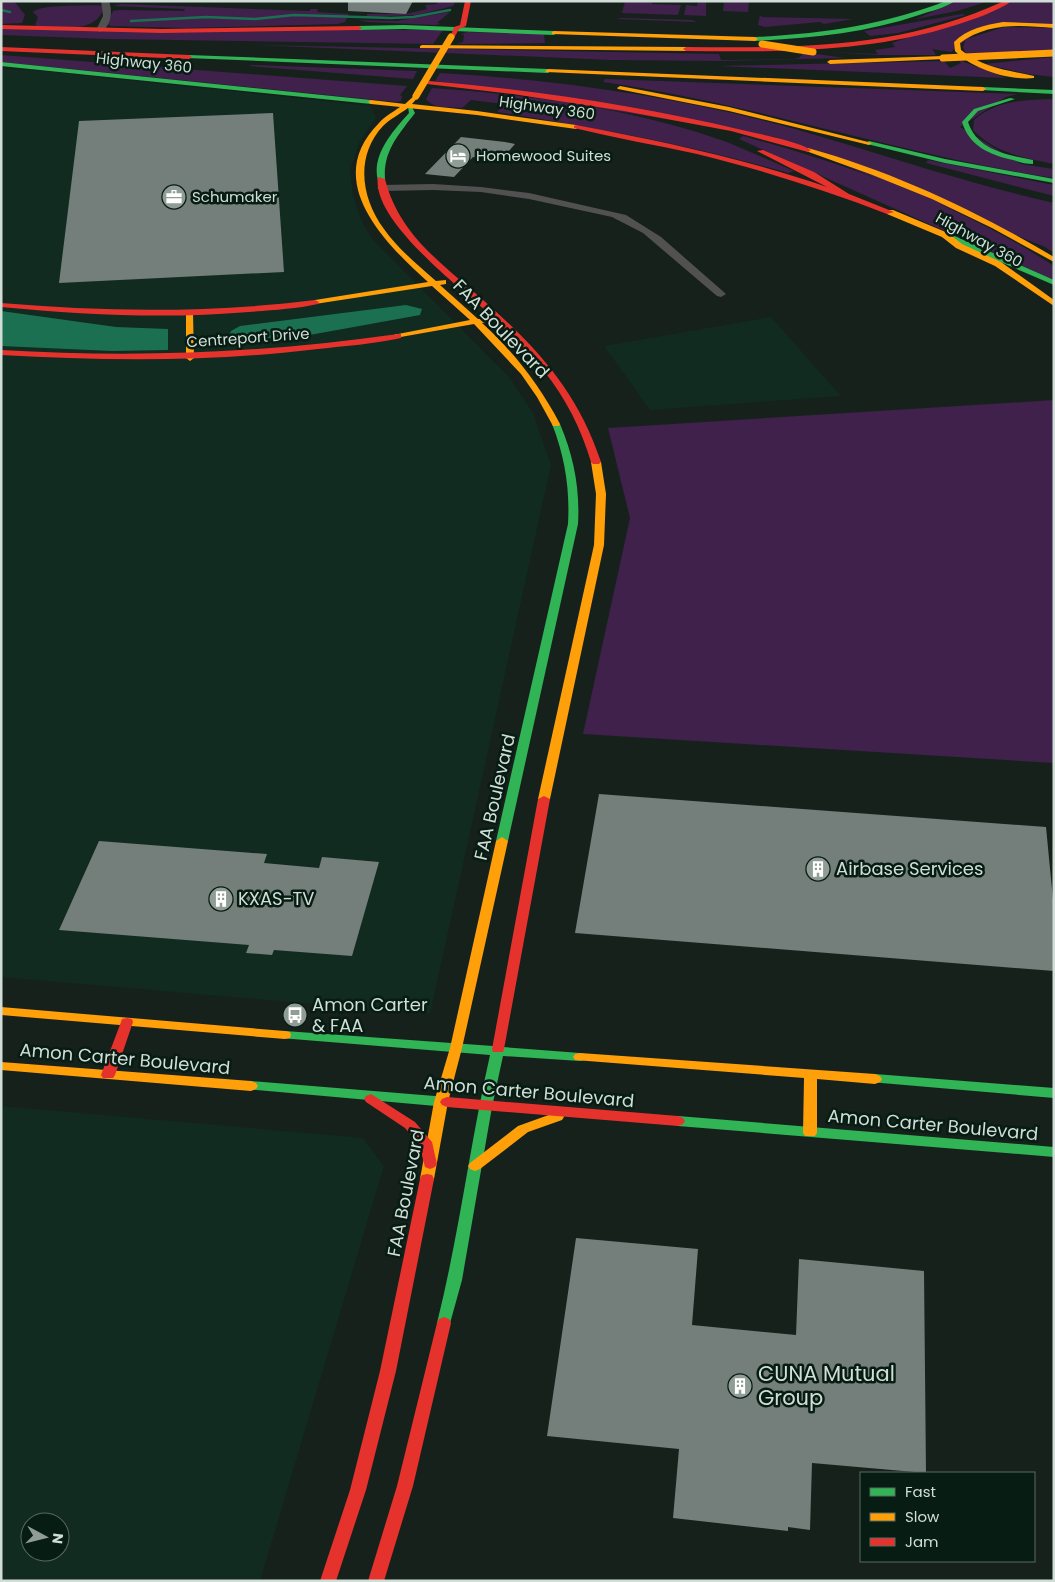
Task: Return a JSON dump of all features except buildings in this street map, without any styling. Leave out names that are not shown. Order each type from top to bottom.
[{"type":"main road","name":"FAA Boulevard","points":[[376,1581],[405,1486],[453,1289],[485,1106],[498,1051],[536,838],[599,545],[602,511],[600,477],[578,447],[557,424],[538,391],[495,343],[391,243],[369,216],[359,189],[359,168],[366,144],[386,120],[412,101],[454,33],[451,25],[466,1]]},
{"type":"main road","points":[[858,30],[915,16],[952,1]]},
{"type":"main road","points":[[858,30],[940,18],[998,1]]},
{"type":"main road","points":[[406,46],[706,50],[801,49],[887,39],[938,28],[989,11],[1009,1]]},
{"type":"main road","points":[[1049,81],[1005,73],[970,62],[958,51],[958,42],[968,33],[989,27],[1018,24],[1054,26]]},
{"type":"main road","name":"Highway 360","points":[[1,27],[187,31],[351,26],[454,33],[728,39],[805,36],[858,30]]},
{"type":"main road","points":[[728,39],[813,52],[920,59]]},
{"type":"main road","points":[[1,41],[558,64],[1049,81]]},
{"type":"main road","points":[[82,44],[126,42]]},
{"type":"main road","points":[[1,49],[1054,92]]},
{"type":"main road","points":[[35,50],[54,55],[261,72]]},
{"type":"main road","points":[[809,63],[1054,53]]},
{"type":"main road","points":[[558,64],[582,62],[650,63]]},
{"type":"main road","name":"Highway 360","points":[[1,64],[368,101],[412,101],[477,113],[566,125],[666,144],[748,165],[845,194],[945,235],[959,246],[998,264],[1054,304]]},
{"type":"main road","points":[[445,66],[472,71],[603,86],[705,103],[973,167],[1054,181]]},
{"type":"main road","points":[[409,82],[550,96],[643,112],[750,134],[803,148],[884,176],[963,209],[1054,260]]},
{"type":"main road","points":[[1045,165],[1004,156],[984,148],[971,138],[965,124],[973,111],[988,104],[1019,98],[1054,96]]},
{"type":"main road","points":[[368,101],[384,109],[386,120]]},
{"type":"main road","name":"FAA Boulevard","points":[[328,1581],[358,1490],[388,1371],[441,1102],[536,729],[554,605],[570,544],[574,501],[572,477],[581,420],[567,396],[536,358],[402,228],[385,202],[382,188],[381,162],[390,140],[412,113],[412,101]]},
{"type":"main road","points":[[643,112],[733,139],[758,149],[802,170],[845,194]]},
{"type":"main road","points":[[429,121],[477,113]]},
{"type":"main road","points":[[798,125],[969,178]]},
{"type":"main road","points":[[390,140],[415,126]]},
{"type":"main road","points":[[359,189],[382,188]]},
{"type":"main road","points":[[945,235],[1054,283]]},
{"type":"main road","points":[[378,293],[403,279],[407,274],[406,258]]},
{"type":"main road","name":"Centreport Drive","points":[[1,305],[115,314],[189,313],[267,308],[456,280]]},
{"type":"main road","points":[[189,313],[190,358]]},
{"type":"main road","name":"Centreport Drive","points":[[1,352],[99,358],[190,358],[314,348],[496,318]]},
{"type":"main road","points":[[411,333],[469,336],[495,343]]},
{"type":"main road","points":[[536,729],[559,731]]},
{"type":"main road","name":"Amon Carter Boulevard","points":[[1,1011],[456,1048],[1054,1093]]},
{"type":"main road","points":[[108,1075],[127,1022]]},
{"type":"main road","name":"Amon Carter Boulevard","points":[[1,1066],[441,1102],[573,1115],[1054,1152]]},
{"type":"main road","points":[[810,1074],[810,1133]]},
{"type":"main road","points":[[366,1096],[410,1125],[425,1142],[430,1164]]},
{"type":"main road","points":[[475,1166],[510,1138],[526,1128],[549,1118],[573,1115]]},
{"type":"street","points":[[95,30],[107,14],[105,1]]},
{"type":"street","points":[[382,188],[416,186],[496,189],[618,216],[637,224],[721,294]]},
{"type":"shaded area","points":[[1,1],[14,1],[25,15],[22,23],[1,24]]},
{"type":"shaded area","points":[[437,1],[456,1],[453,6],[417,15],[367,17],[367,14],[406,14],[427,9],[425,5],[437,4]]},
{"type":"shaded area","points":[[625,1],[652,1],[652,4],[681,5],[678,15],[622,13]]},
{"type":"shaded area","points":[[698,1],[706,1],[706,16],[684,15],[686,5],[697,6]]},
{"type":"shaded area","points":[[724,1],[749,1],[748,12],[723,11]]},
{"type":"shaded area","points":[[957,1],[989,1],[957,11],[916,19]]},
{"type":"shaded area","points":[[1015,1],[1054,1],[1054,24],[983,26],[951,52],[932,49],[936,55],[879,55],[829,52],[878,54],[875,50],[895,47],[892,43]]},
{"type":"shaded area","points":[[121,4],[309,11],[311,9],[318,9],[317,12],[349,14],[345,22],[338,24],[186,28],[110,26],[107,23],[113,11],[184,11],[185,9],[113,6]]},
{"type":"shaded area","points":[[102,6],[102,13],[93,22],[86,25],[70,28],[35,25],[38,17],[33,12],[37,9]]},
{"type":"shaded area","points":[[450,12],[437,23],[441,24],[435,25],[358,20],[396,21]]},
{"type":"shaded area","points":[[962,14],[966,15],[898,33],[870,36],[864,31]]},
{"type":"shaded area","points":[[760,15],[762,17],[853,19],[824,24],[820,22],[765,27],[758,25]]},
{"type":"shaded area","points":[[616,19],[692,20],[697,22]]},
{"type":"shaded area","points":[[1004,27],[1054,28],[1054,51],[966,54],[963,47],[966,39]]},
{"type":"shaded area","points":[[1,29],[443,30],[433,44],[108,39],[1,35]]},
{"type":"shaded area","points":[[466,32],[544,34],[545,43],[456,44],[463,42],[464,35],[461,35]]},
{"type":"shaded area","points":[[256,45],[719,54],[721,60],[793,59],[799,58],[804,52],[844,58],[719,61],[612,60]]},
{"type":"shaded area","points":[[1,55],[407,86],[400,95],[402,96],[401,101],[396,102],[1,62]]},
{"type":"shaded area","points":[[1054,57],[1054,77],[1028,74],[984,64]]},
{"type":"shaded area","points":[[959,60],[1006,78],[717,66],[944,61],[950,68],[961,63]]},
{"type":"shaded area","points":[[249,66],[417,71],[413,79]]},
{"type":"shaded area","points":[[1,69],[42,71],[370,106],[376,117],[359,143],[350,171],[353,195],[361,220],[373,240],[510,378],[533,413],[551,465],[430,1014],[1,977]]},
{"type":"shaded area","points":[[440,73],[574,85],[708,108],[795,129],[956,177],[1054,203],[1054,253],[1045,247],[775,137],[435,81]]},
{"type":"shaded area","points":[[605,79],[1017,94],[1006,97],[960,127],[1021,164],[1054,169],[1054,178],[941,156],[717,103],[603,82]]},
{"type":"shaded area","points":[[432,88],[543,99],[652,120],[724,141],[794,171],[788,173],[644,138],[497,112],[504,104],[471,100],[462,108],[437,106],[426,99]]},
{"type":"shaded area","points":[[1054,99],[1054,164],[1021,157],[1000,149],[973,130],[974,120],[992,108],[1012,102]]},
{"type":"shaded area","points":[[743,136],[864,174],[943,206],[1018,244],[1054,266],[1054,280],[739,139]]},
{"type":"shaded area","points":[[928,160],[1054,185],[1054,196],[926,163]]},
{"type":"shaded area","points":[[406,305],[422,309],[420,315],[304,336],[232,340],[229,336],[231,331],[240,326]]},
{"type":"shaded area","points":[[1,311],[116,327],[168,329],[168,350],[112,351],[1,346]]},
{"type":"shaded area","points":[[771,317],[841,396],[650,410],[604,346]]},
{"type":"shaded area","points":[[1054,400],[1054,763],[583,734],[630,518],[608,428]]},
{"type":"shaded area","points":[[1,1106],[363,1138],[384,1166],[260,1581],[1,1581]]},
{"type":"waterway","points":[[1,10],[10,12]]},
{"type":"waterway","points":[[131,21],[206,17],[255,19],[294,15],[391,18],[413,17],[450,10]]},
{"type":"traffic: fast","points":[[755,39],[806,36],[856,29],[904,18],[952,1]]},
{"type":"traffic: fast","points":[[359,28],[404,27],[554,33]]},
{"type":"traffic: fast","points":[[189,57],[548,71]]},
{"type":"traffic: fast","points":[[1,64],[371,102]]},
{"type":"traffic: fast","points":[[983,89],[1054,92]]},
{"type":"traffic: fast","points":[[1012,99],[976,110],[965,122],[968,132],[981,146],[1000,155],[1030,162]]},
{"type":"traffic: fast","points":[[381,179],[382,160],[385,151],[394,135],[412,113],[410,108]]},
{"type":"traffic: fast","points":[[869,143],[945,161],[1054,181]]},
{"type":"traffic: fast","points":[[945,235],[1054,283]]},
{"type":"traffic: fast","points":[[502,841],[573,524],[574,498],[571,473],[565,448],[556,424]]},
{"type":"traffic: fast","points":[[285,1035],[580,1057]]},
{"type":"traffic: fast","points":[[444,1323],[455,1280],[485,1107],[498,1049]]},
{"type":"traffic: fast","points":[[875,1079],[1054,1093]]},
{"type":"traffic: fast","points":[[251,1086],[447,1102]]},
{"type":"traffic: fast","points":[[678,1121],[1054,1152]]},
{"type":"traffic: slow","points":[[1032,77],[993,70],[975,63],[958,51],[957,42],[978,29],[990,26],[1003,24],[1054,26]]},
{"type":"traffic: slow","points":[[554,33],[755,39]]},
{"type":"traffic: slow","points":[[416,96],[451,37]]},
{"type":"traffic: slow","points":[[762,44],[813,52]]},
{"type":"traffic: slow","points":[[422,47],[686,49]]},
{"type":"traffic: slow","points":[[943,58],[1054,53]]},
{"type":"traffic: slow","points":[[830,62],[943,58]]},
{"type":"traffic: slow","points":[[548,71],[983,89]]},
{"type":"traffic: slow","points":[[620,88],[729,109],[869,143]]},
{"type":"traffic: slow","points":[[416,96],[380,125],[369,139],[363,154],[360,170],[361,185],[371,215],[391,243],[504,349],[524,372],[556,424]]},
{"type":"traffic: slow","points":[[371,102],[477,113],[576,127]]},
{"type":"traffic: slow","points":[[808,150],[904,184],[965,211],[1054,260]]},
{"type":"traffic: slow","points":[[890,212],[945,235],[959,246],[998,264],[1054,304]]},
{"type":"traffic: slow","points":[[315,302],[443,282]]},
{"type":"traffic: slow","points":[[189,313],[190,358]]},
{"type":"traffic: slow","points":[[398,336],[483,320]]},
{"type":"traffic: slow","points":[[544,799],[599,545],[601,494],[596,462]]},
{"type":"traffic: slow","points":[[427,1179],[441,1102],[456,1048],[502,841]]},
{"type":"traffic: slow","points":[[1,1011],[285,1035]]},
{"type":"traffic: slow","points":[[580,1057],[875,1079]]},
{"type":"traffic: slow","points":[[1,1066],[251,1086]]},
{"type":"traffic: slow","points":[[810,1133],[811,1074]]},
{"type":"traffic: slow","points":[[475,1166],[523,1129],[557,1117]]},
{"type":"traffic: jam","points":[[452,37],[456,28],[463,26],[468,1]]},
{"type":"traffic: jam","points":[[686,49],[808,47],[894,38],[935,30],[973,17],[1009,1]]},
{"type":"traffic: jam","points":[[1,27],[162,31],[359,28]]},
{"type":"traffic: jam","points":[[1,49],[189,57]]},
{"type":"traffic: jam","points":[[429,83],[569,100],[692,121],[731,129],[808,150]]},
{"type":"traffic: jam","points":[[576,127],[656,143],[774,172],[852,197],[890,212]]},
{"type":"traffic: jam","points":[[761,151],[811,174],[845,194]]},
{"type":"traffic: jam","points":[[381,179],[385,197],[403,229],[429,256],[510,329],[547,368],[577,412],[588,436],[596,462]]},
{"type":"traffic: jam","points":[[1,305],[79,311],[158,313],[237,310],[315,302]]},
{"type":"traffic: jam","points":[[1,352],[101,357],[200,356],[299,349],[398,336]]},
{"type":"traffic: jam","points":[[498,1049],[544,799]]},
{"type":"traffic: jam","points":[[108,1075],[127,1022]]},
{"type":"traffic: jam","points":[[371,1099],[410,1125],[425,1142],[430,1164]]},
{"type":"traffic: jam","points":[[447,1102],[678,1121]]},
{"type":"traffic: jam","points":[[328,1581],[358,1490],[388,1371],[427,1179]]},
{"type":"traffic: jam","points":[[376,1581],[405,1486],[444,1323]]},
{"type":"place","name":"Homewood Suites","points":[[458,156]]},
{"type":"place","name":"Schumaker","points":[[174,197]]},
{"type":"place","name":"Airbase Services","points":[[818,869]]},
{"type":"place","name":"KXAS-TV","points":[[221,899]]},
{"type":"place","name":"Amon Carter & FAA","points":[[295,1015]]},
{"type":"place","name":"CUNA Mutual Group","points":[[740,1386]]}]
